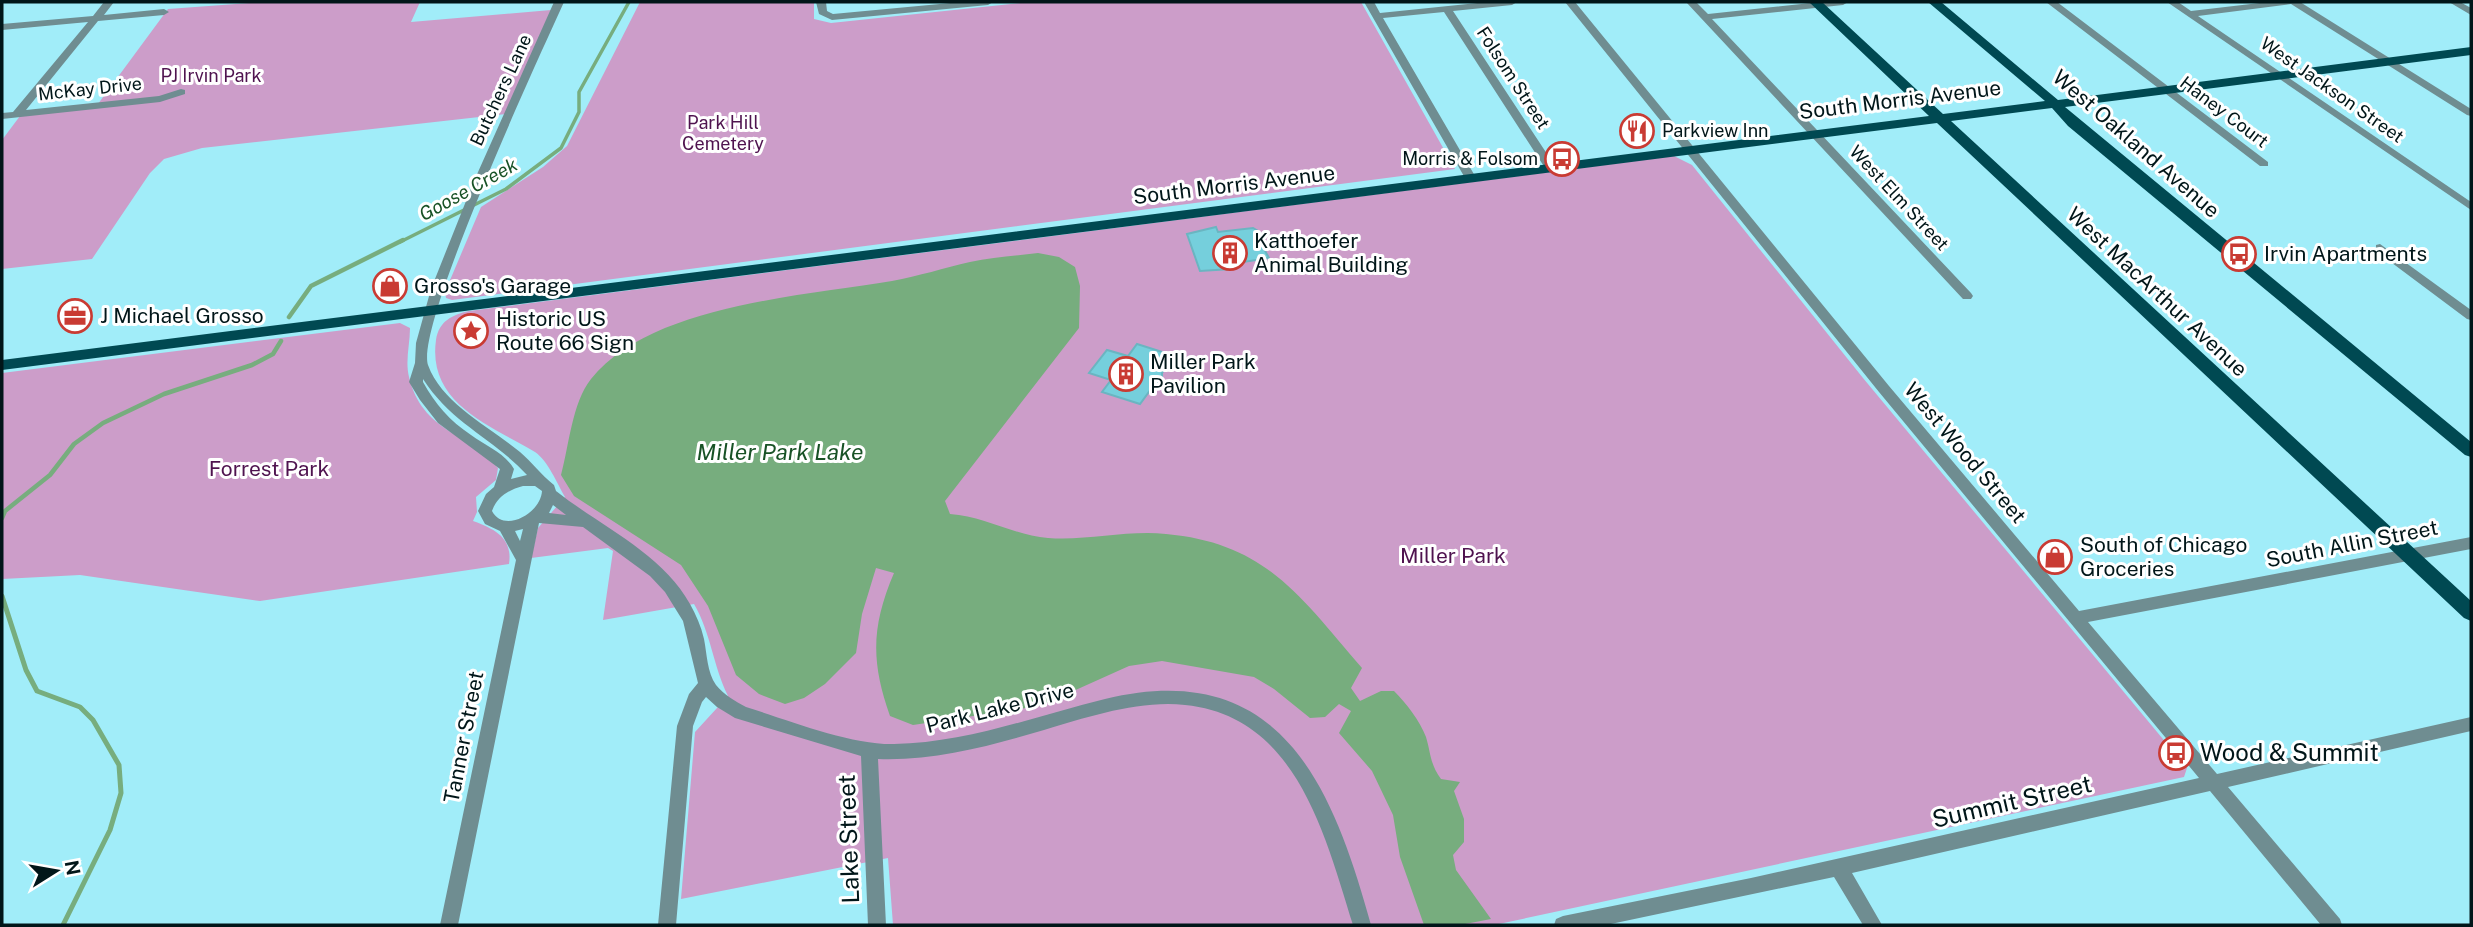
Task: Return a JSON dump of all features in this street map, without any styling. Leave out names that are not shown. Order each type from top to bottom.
[{"type":"main road","name":"West Oakland Avenue","points":[[1934,2],[2471,451]]},
{"type":"main road","name":"West MacArthur Avenue","points":[[1816,3],[2471,613]]},
{"type":"main road","name":"South Morris Avenue","points":[[2,365],[1688,148],[2471,51]]},
{"type":"street","points":[[17,114],[109,2]]},
{"type":"street","name":"Butchers Lane","points":[[430,310],[470,206],[559,2]]},
{"type":"street","points":[[821,2],[822,12],[827,17],[988,2]]},
{"type":"street","points":[[1369,2],[1469,176]]},
{"type":"street","points":[[1377,16],[1512,2]]},
{"type":"street","name":"West Wood Street","points":[[1570,2],[2076,618],[2333,925]]},
{"type":"street","name":"West Elm Street","points":[[1691,2],[1967,296]]},
{"type":"street","points":[[1706,17],[1843,2]]},
{"type":"street","name":"Haney Court","points":[[2050,2],[2264,164]]},
{"type":"street","name":"West Jackson Street","points":[[2172,2],[2471,207]]},
{"type":"street","points":[[2189,13],[2292,2],[2471,113]]},
{"type":"street","points":[[2454,2],[2471,12]]},
{"type":"street","name":"Folsom Street","points":[[1447,9],[1549,166]]},
{"type":"street","points":[[2,27],[164,12]]},
{"type":"street","name":"McKay Drive","points":[[2,116],[160,99],[181,92]]},
{"type":"street","points":[[2380,248],[2471,316]]},
{"type":"street","points":[[430,310],[416,382],[428,406],[446,425],[503,463],[507,469],[499,489],[488,501],[485,515],[496,525],[505,526],[534,518],[582,522]]},
{"type":"street","points":[[421,363],[437,391],[461,416],[524,461],[539,481],[550,489],[547,506],[534,518]]},
{"type":"street","points":[[499,489],[520,481],[539,481]]},
{"type":"street","points":[[551,495],[582,522],[606,535],[654,571],[673,591],[691,621],[706,685],[695,699],[685,726],[667,925]]},
{"type":"street","name":"Tanner Street","points":[[449,925],[522,556],[530,538],[534,518]]},
{"type":"street","points":[[505,526],[522,556]]},
{"type":"street","name":"South Allin Street","points":[[2076,618],[2471,542]]},
{"type":"street","name":"Park Lake Drive","points":[[706,685],[725,706],[741,713],[870,751],[909,752],[956,745],[1130,701],[1163,698],[1223,705],[1266,726],[1304,773],[1320,805],[1362,925]]},
{"type":"street","name":"Summit Street","points":[[1563,925],[2471,724]]},
{"type":"street","name":"Lake Street","points":[[870,751],[877,925]]},
{"type":"street","points":[[1838,866],[1873,925]]},
{"type":"green space","name":"PJ Irvin Park","points":[[262,2],[420,2],[411,22],[551,10],[506,114],[202,148],[164,159],[150,173],[92,259],[2,269],[2,140],[20,116],[95,108],[168,9]]},
{"type":"green space","name":"Park Hill Cemetery","points":[[640,2],[814,2],[814,19],[831,23],[1029,2],[1361,2],[1455,169],[452,300],[446,298],[445,292],[481,207],[543,167],[567,146]]},
{"type":"green space","name":"Miller Park","points":[[1674,156],[1692,165],[1863,378],[2187,768],[2184,777],[1494,925],[893,925],[888,858],[681,899],[695,732],[728,696],[700,615],[694,604],[603,620],[613,551],[608,548],[531,558],[538,528],[565,497],[540,456],[482,422],[452,397],[442,381],[436,362],[436,340],[440,328],[452,317],[469,311]]},
{"type":"green space","name":"Forrest Park","points":[[400,323],[410,328],[409,377],[415,395],[424,409],[498,468],[496,480],[476,497],[477,512],[473,521],[501,536],[508,547],[509,564],[260,601],[80,575],[2,579],[2,373]]},
{"type":"water","name":"Miller Park Lake","points":[[1038,253],[1059,257],[1075,267],[1080,286],[1079,328],[945,501],[950,514],[963,515],[1048,538],[1151,533],[1201,539],[1231,549],[1279,578],[1300,597],[1362,668],[1351,688],[1360,701],[1381,691],[1394,691],[1420,725],[1437,774],[1441,779],[1460,782],[1454,791],[1464,819],[1464,842],[1453,855],[1456,870],[1491,919],[1460,925],[1424,925],[1400,857],[1393,815],[1372,771],[1339,733],[1351,711],[1339,704],[1325,717],[1310,718],[1274,689],[1254,677],[1162,661],[1129,666],[1040,706],[913,725],[890,716],[879,678],[876,645],[878,628],[886,592],[894,573],[876,568],[862,614],[856,653],[825,684],[804,698],[785,704],[759,694],[736,675],[708,606],[681,565],[574,496],[561,475],[575,412],[591,379],[617,354],[650,335],[689,319],[730,308],[892,281],[978,260]]},
{"type":"building","name":"Katthoefer Animal Building","points":[[1216,227],[1218,232],[1253,228],[1258,231],[1268,248],[1264,249],[1269,258],[1230,264],[1231,269],[1200,271],[1187,234]]},
{"type":"building","name":"Miller Park Pavilion","points":[[1137,344],[1175,356],[1162,373],[1162,381],[1154,385],[1140,404],[1102,392],[1111,380],[1089,373],[1107,350],[1128,356]]},
{"type":"waterway","name":"Goose Creek","points":[[400,242],[506,189],[561,148],[579,112],[579,92],[629,2]]},
{"type":"waterway","name":"Goose Creek","points":[[289,317],[311,286],[403,240]]},
{"type":"waterway","name":"Goose Creek","points":[[2,518],[5,511],[50,475],[74,444],[103,423],[164,394],[252,365],[273,354],[281,341]]},
{"type":"waterway","name":"Goose Creek","points":[[2,596],[26,670],[37,691],[80,707],[93,720],[119,765],[121,793],[110,830],[63,925]]},
{"type":"place","name":"Parkview Inn","points":[[1637,131]]},
{"type":"place","name":"Morris & Folsom","points":[[1562,159]]},
{"type":"place","name":"Katthoefer Animal Building","points":[[1230,253]]},
{"type":"place","name":"Irvin Apartments","points":[[2239,254]]},
{"type":"place","name":"Grosso's Garage","points":[[390,286]]},
{"type":"place","name":"J Michael Grosso","points":[[75,316]]},
{"type":"place","name":"Historic US Route 66 Sign","points":[[471,331]]},
{"type":"place","name":"Miller Park Pavilion","points":[[1126,374]]},
{"type":"place","name":"South of Chicago Groceries","points":[[2055,557]]},
{"type":"place","name":"Wood & Summit","points":[[2176,753]]}]
